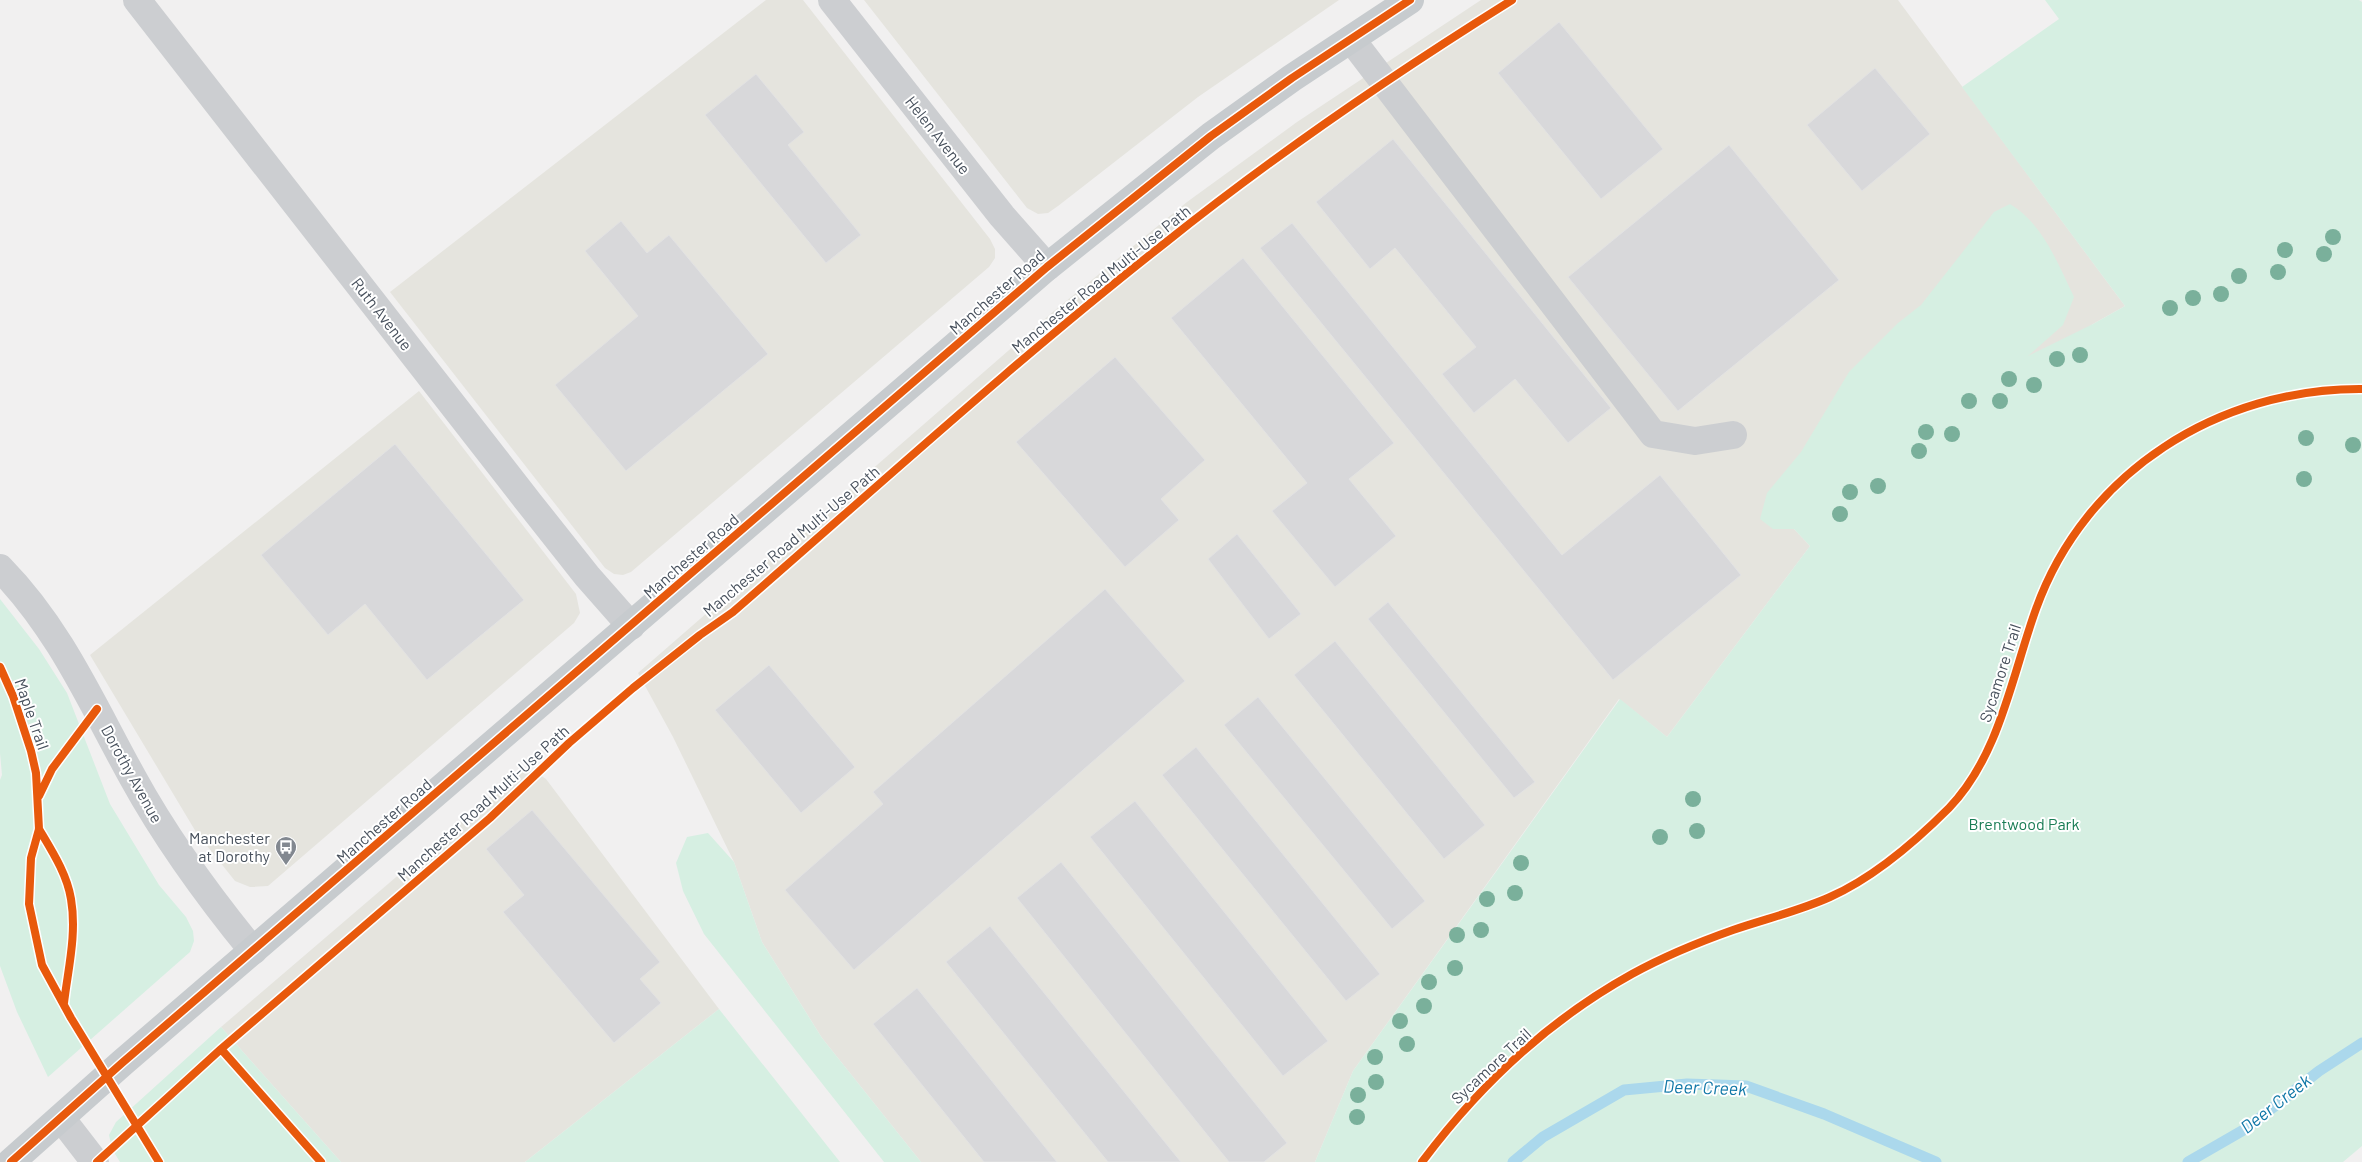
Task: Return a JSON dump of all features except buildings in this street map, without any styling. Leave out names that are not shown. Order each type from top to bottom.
[{"type":"main road","name":"Manchester Road","points":[[12,1162],[253,951],[1047,267],[1210,136],[1410,0]]},
{"type":"street","name":"Ruth Avenue","points":[[137,0],[530,504],[587,576],[631,626]]},
{"type":"street","name":"Helen Avenue","points":[[832,0],[1012,229],[1047,267]]},
{"type":"street","points":[[1350,39],[1653,434],[1695,441],[1733,434]]},
{"type":"street","name":"Dorothy Avenue","points":[[0,568],[24,593],[73,666],[133,778],[190,871],[253,951]]},
{"type":"street","points":[[61,1118],[95,1162]]},
{"type":"shaded area","points":[[766,0],[803,0],[990,239],[995,249],[995,258],[989,267],[631,572],[623,575],[614,574],[605,568],[390,292]]},
{"type":"shaded area","points":[[864,0],[1339,0],[1198,97],[1058,206],[1048,213],[1038,214],[1027,208]]},
{"type":"shaded area","points":[[1481,0],[1898,0],[2125,306],[2093,324],[1794,529],[1810,546],[1667,737],[1619,699],[1353,1071],[1315,1162],[921,1162],[822,1038],[762,942],[734,862],[673,737],[638,673],[1054,311],[1187,202],[1297,122]]},
{"type":"shaded area","points":[[419,391],[576,594],[580,613],[574,623],[268,886],[250,887],[235,881],[196,832],[90,655]]},
{"type":"shaded area","points":[[526,770],[537,773],[546,779],[719,1009],[525,1162],[341,1162],[221,1027],[514,776]]},
{"type":"green space","name":"Brentwood Park","points":[[2045,0],[2359,0],[2362,2],[2362,1146],[2343,1162],[1315,1162],[1353,1071],[1620,699],[1667,737],[1810,546],[1794,529],[1773,529],[1760,519],[1767,493],[1801,452],[1849,372],[1898,323],[1921,305],[1994,212],[2010,204],[2032,222],[2055,257],[2074,297],[2063,325],[2028,356],[2125,306],[1962,87],[2059,19]]},
{"type":"green space","points":[[0,599],[39,649],[67,693],[110,804],[159,885],[186,917],[193,931],[194,941],[190,952],[48,1077],[17,1012],[0,966],[0,780],[2,775],[0,753]]},
{"type":"green space","points":[[708,833],[734,862],[762,942],[822,1038],[921,1162],[884,1162],[704,934],[683,891],[676,863],[687,837]]},
{"type":"green space","points":[[719,1009],[840,1162],[525,1162]]},
{"type":"green space","points":[[221,1027],[341,1162],[120,1162],[112,1149],[109,1135],[116,1122]]},
{"type":"waterway","name":"Deer Creek","points":[[2188,1162],[2247,1128],[2319,1071],[2362,1043]]},
{"type":"waterway","name":"Deer Creek","points":[[1513,1162],[1543,1137],[1624,1090],[1687,1084],[1746,1086],[1824,1114],[1936,1162]]},
{"type":"cycle path","points":[[11,1162],[122,1063],[1047,267],[1211,136],[1292,78],[1410,0]]},
{"type":"cycle path","name":"Manchester Road Multi-Use Path","points":[[97,1162],[221,1049],[490,818],[569,743],[633,688],[700,635],[733,612],[1001,378],[1110,287],[1207,210],[1291,147],[1423,57],[1512,0]]},
{"type":"cycle path","name":"Sycamore Trail","points":[[1422,1162],[1467,1107],[1517,1057],[1572,1012],[1601,992],[1632,974],[1681,950],[1733,930],[1806,907],[1847,889],[1894,858],[1936,821],[1966,787],[1981,764],[1993,739],[2036,609],[2058,560],[2088,517],[2123,479],[2164,447],[2209,422],[2258,404],[2309,393],[2362,389]]},
{"type":"cycle path","name":"Maple Trail","points":[[0,667],[13,696],[31,751],[36,773],[39,829],[31,858],[29,904],[42,965],[71,1018],[159,1162]]},
{"type":"cycle path","points":[[39,796],[52,769],[97,709]]},
{"type":"cycle path","points":[[39,829],[63,872],[73,912],[70,964],[64,1003]]},
{"type":"cycle path","points":[[221,1049],[321,1162]]},
{"type":"place","name":"Manchester at Dorothy","points":[[286,866]]}]
